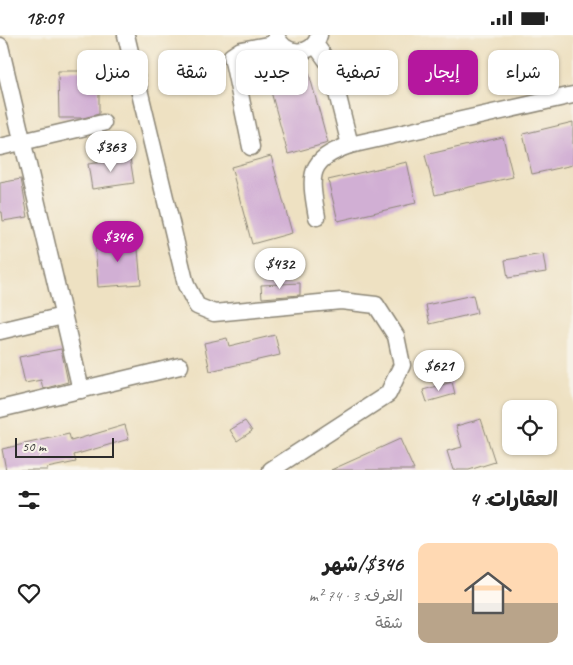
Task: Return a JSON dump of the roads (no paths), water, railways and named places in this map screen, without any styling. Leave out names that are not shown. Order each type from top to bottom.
[{"type":"lane","points":[[126,35],[186,285],[197,306],[214,313],[341,301],[376,305],[396,336],[402,365],[388,394],[271,470]]},
{"type":"lane","points":[[251,147],[232,56],[241,50],[278,39],[286,49],[296,51],[303,51],[317,40],[330,65],[350,145]]},
{"type":"lane","points":[[0,46],[80,391]]},
{"type":"lane","points":[[317,217],[312,180],[314,169],[323,158],[334,151],[350,145],[573,95]]},
{"type":"lane","points":[[0,147],[103,123]]},
{"type":"lane","points":[[0,331],[63,316]]},
{"type":"lane","points":[[0,409],[180,366]]}]
